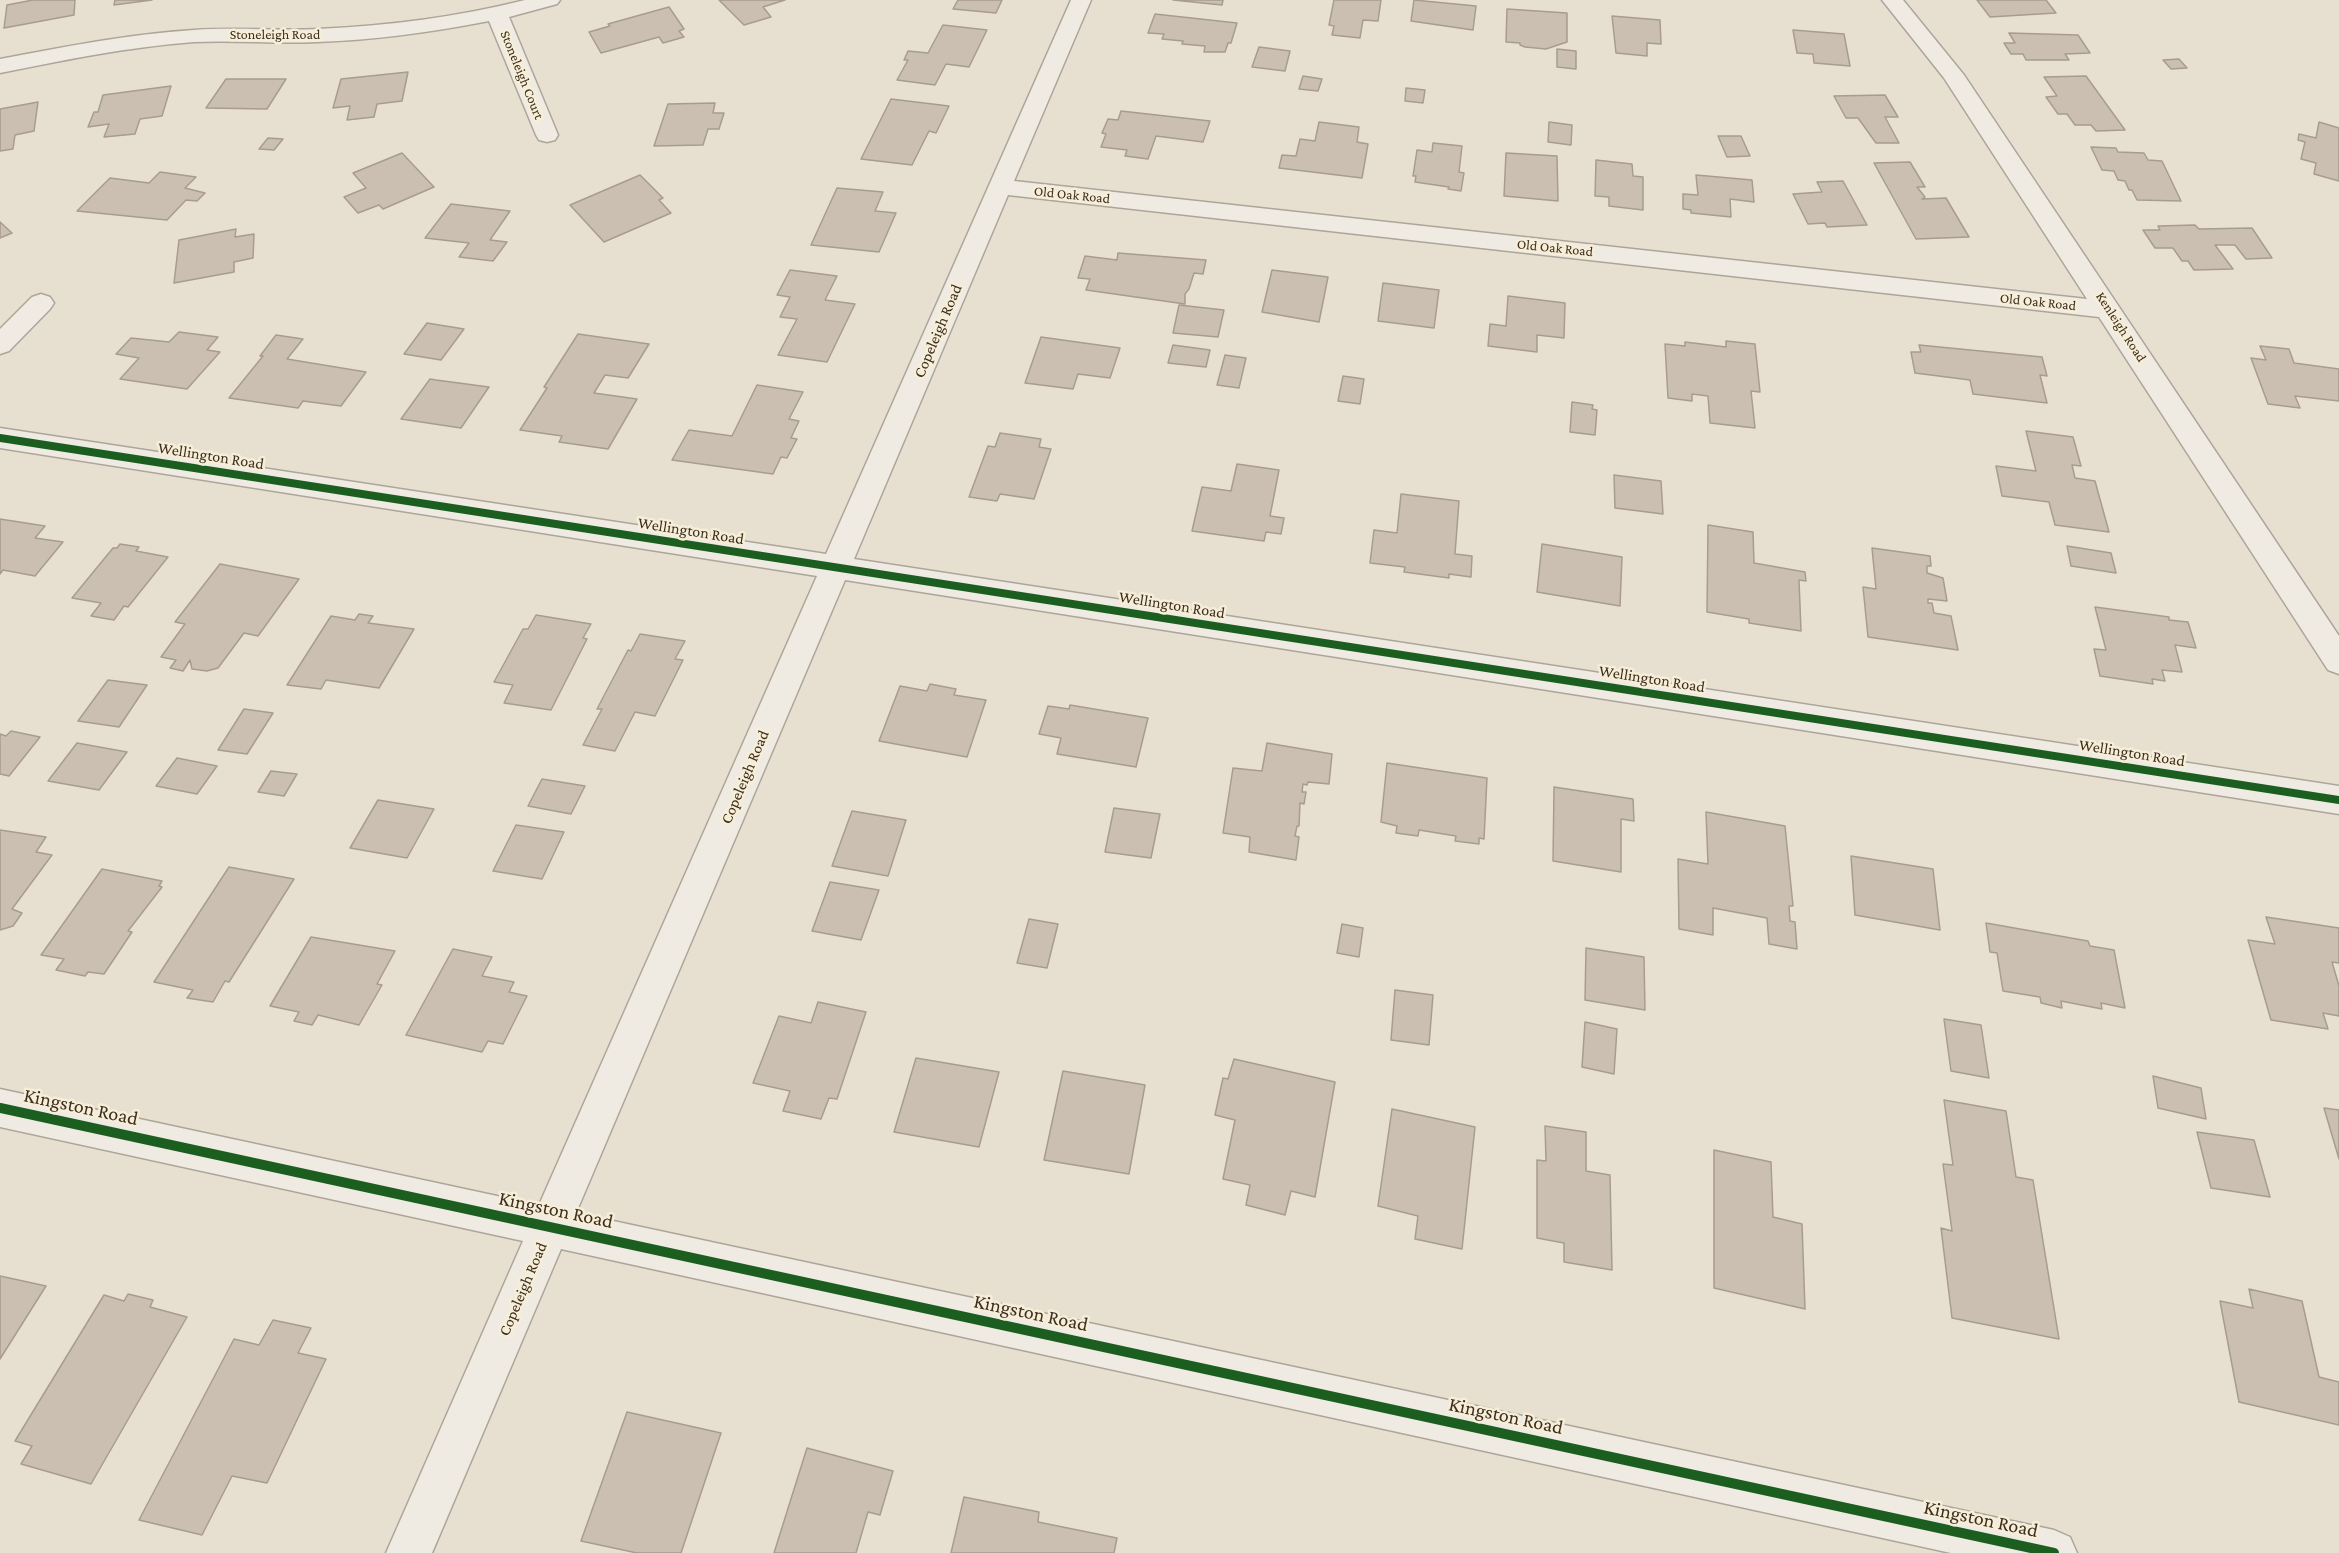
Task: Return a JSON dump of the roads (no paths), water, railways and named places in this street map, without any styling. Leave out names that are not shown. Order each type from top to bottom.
[{"type":"street","name":"Stoneleigh Road","points":[[0,66],[155,39],[197,35],[314,36],[425,26],[497,14],[550,0]]},
{"type":"street","name":"Copeleigh Road","points":[[409,1553],[1081,0]]},
{"type":"street","name":"Kenleigh Road","points":[[1892,0],[1953,75],[2110,310],[2339,661]]},
{"type":"street","name":"Stoneleigh Court","points":[[497,14],[547,135]]},
{"type":"street","name":"Old Oak Road","points":[[1000,187],[2110,310]]},
{"type":"street","points":[[0,345],[41,303]]},
{"type":"street","name":"Wellington Road","points":[[0,438],[2339,800]]},
{"type":"street","name":"Kingston Road","points":[[0,1108],[2054,1553]]}]
